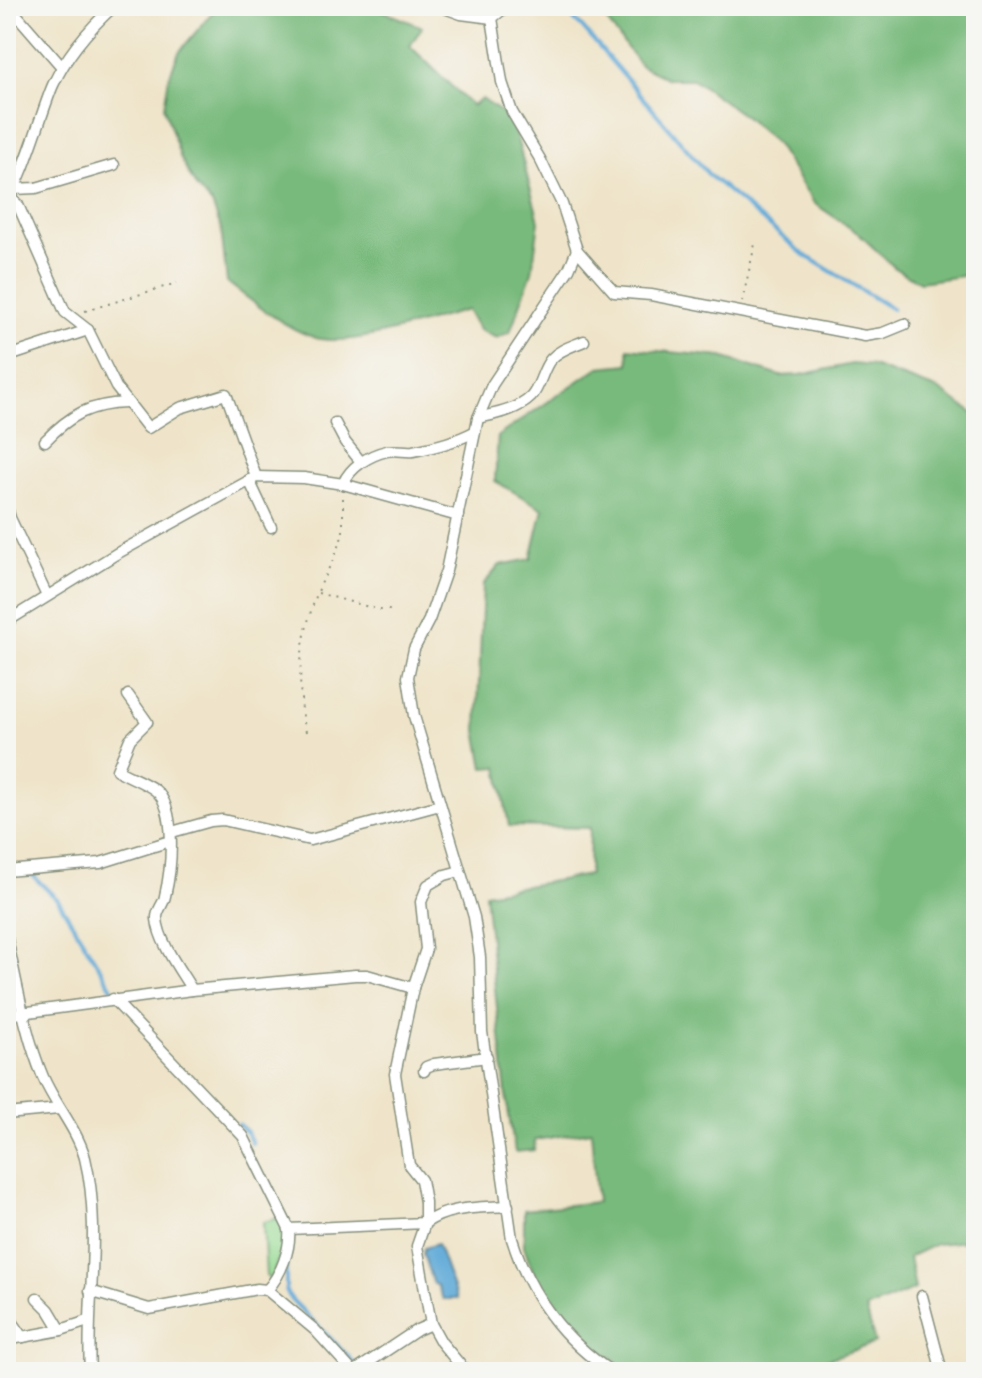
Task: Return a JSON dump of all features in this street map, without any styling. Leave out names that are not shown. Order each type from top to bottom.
[{"type":"street","points":[[9,6],[62,67]]},
{"type":"street","points":[[10,196],[62,67],[114,6]]},
{"type":"street","points":[[439,6],[461,14],[492,18],[507,6]]},
{"type":"street","points":[[492,18],[502,82],[512,112],[562,204],[577,250],[614,292],[651,295],[865,336],[905,324]]},
{"type":"street","points":[[10,196],[114,165]]},
{"type":"street","points":[[10,196],[18,205],[65,312],[88,330],[126,403],[148,428],[180,408],[226,394],[271,527]]},
{"type":"street","points":[[577,250],[569,269],[492,385],[478,418],[446,571],[429,620],[414,649],[408,677],[414,716],[474,917],[480,957],[482,1032],[512,1239],[519,1262],[537,1296],[586,1355],[612,1372]]},
{"type":"street","points":[[6,357],[88,330]]},
{"type":"street","points":[[478,418],[508,409],[531,397],[542,380],[549,360],[561,350],[584,341]]},
{"type":"street","points":[[45,441],[65,420],[103,404],[126,403]]},
{"type":"street","points":[[335,423],[361,462]]},
{"type":"street","points":[[343,484],[347,475],[361,462],[388,450],[410,452],[442,445],[474,432]]},
{"type":"street","points":[[6,622],[116,554],[252,478],[304,478],[343,484],[458,516]]},
{"type":"street","points":[[6,504],[47,596]]},
{"type":"street","points":[[128,695],[147,722],[130,739],[117,770],[156,791],[163,801],[171,837],[165,896],[157,921],[169,952],[192,990]]},
{"type":"street","points":[[6,871],[100,863],[211,821],[223,820],[310,840],[440,805]]},
{"type":"street","points":[[460,871],[428,885],[421,902],[426,949],[413,988],[395,1074],[409,1165],[421,1180],[425,1202],[425,1223],[417,1246],[431,1324],[441,1342],[466,1372]]},
{"type":"street","points":[[6,935],[35,1057],[59,1109],[79,1140],[85,1161],[93,1226],[88,1321],[90,1372]]},
{"type":"street","points":[[6,1015],[113,999],[355,975],[367,975],[413,988]]},
{"type":"street","points":[[113,999],[243,1136],[289,1229],[290,1237],[278,1279],[267,1290]]},
{"type":"street","points":[[424,1071],[434,1064],[487,1057]]},
{"type":"street","points":[[6,1114],[59,1109]]},
{"type":"street","points":[[289,1229],[425,1223],[452,1210],[508,1206]]},
{"type":"street","points":[[90,1291],[149,1309],[257,1289],[267,1290],[315,1330],[356,1371],[431,1324]]},
{"type":"street","points":[[922,1296],[939,1371]]},
{"type":"street","points":[[37,1298],[61,1330]]},
{"type":"street","points":[[6,1313],[23,1337]]},
{"type":"street","points":[[6,1340],[61,1330],[88,1321]]},
{"type":"path","points":[[740,311],[755,244]]},
{"type":"path","points":[[73,316],[177,283]]},
{"type":"path","points":[[306,732],[300,704],[305,627],[340,544],[343,484]]},
{"type":"path","points":[[318,593],[380,610],[395,610]]},
{"type":"green space","points":[[218,6],[371,6],[422,27],[410,46],[472,106],[482,99],[505,115],[516,135],[539,221],[532,272],[510,332],[496,338],[479,330],[467,310],[370,336],[332,340],[316,338],[281,321],[227,282],[221,228],[212,204],[196,187],[181,159],[164,107],[169,77],[179,52]]},
{"type":"green space","points":[[595,6],[976,6],[976,274],[920,282],[896,269],[859,234],[814,203],[775,143],[743,115],[693,79],[668,79],[641,66]]},
{"type":"green space","points":[[628,348],[722,357],[780,376],[852,364],[872,366],[939,390],[976,415],[976,1240],[936,1244],[909,1257],[915,1289],[866,1309],[875,1343],[813,1364],[815,1372],[631,1372],[582,1337],[535,1276],[524,1247],[524,1210],[597,1202],[591,1131],[535,1140],[534,1150],[515,1152],[485,893],[589,875],[590,828],[509,826],[498,767],[484,768],[477,730],[483,585],[500,565],[531,559],[543,509],[495,481],[498,436],[599,367],[629,364]]},
{"type":"green space","points":[[279,1218],[287,1235],[271,1280],[266,1276],[263,1222]]},
{"type":"water","points":[[437,1244],[457,1299],[443,1299],[437,1285],[433,1284],[423,1254],[424,1248]]},
{"type":"waterway","points":[[560,6],[582,27],[710,176],[803,254],[892,309]]},
{"type":"waterway","points":[[30,873],[58,900],[112,988]]},
{"type":"waterway","points":[[238,1124],[247,1132],[252,1143]]},
{"type":"waterway","points":[[286,1267],[286,1291],[292,1300],[350,1358],[358,1370]]}]
